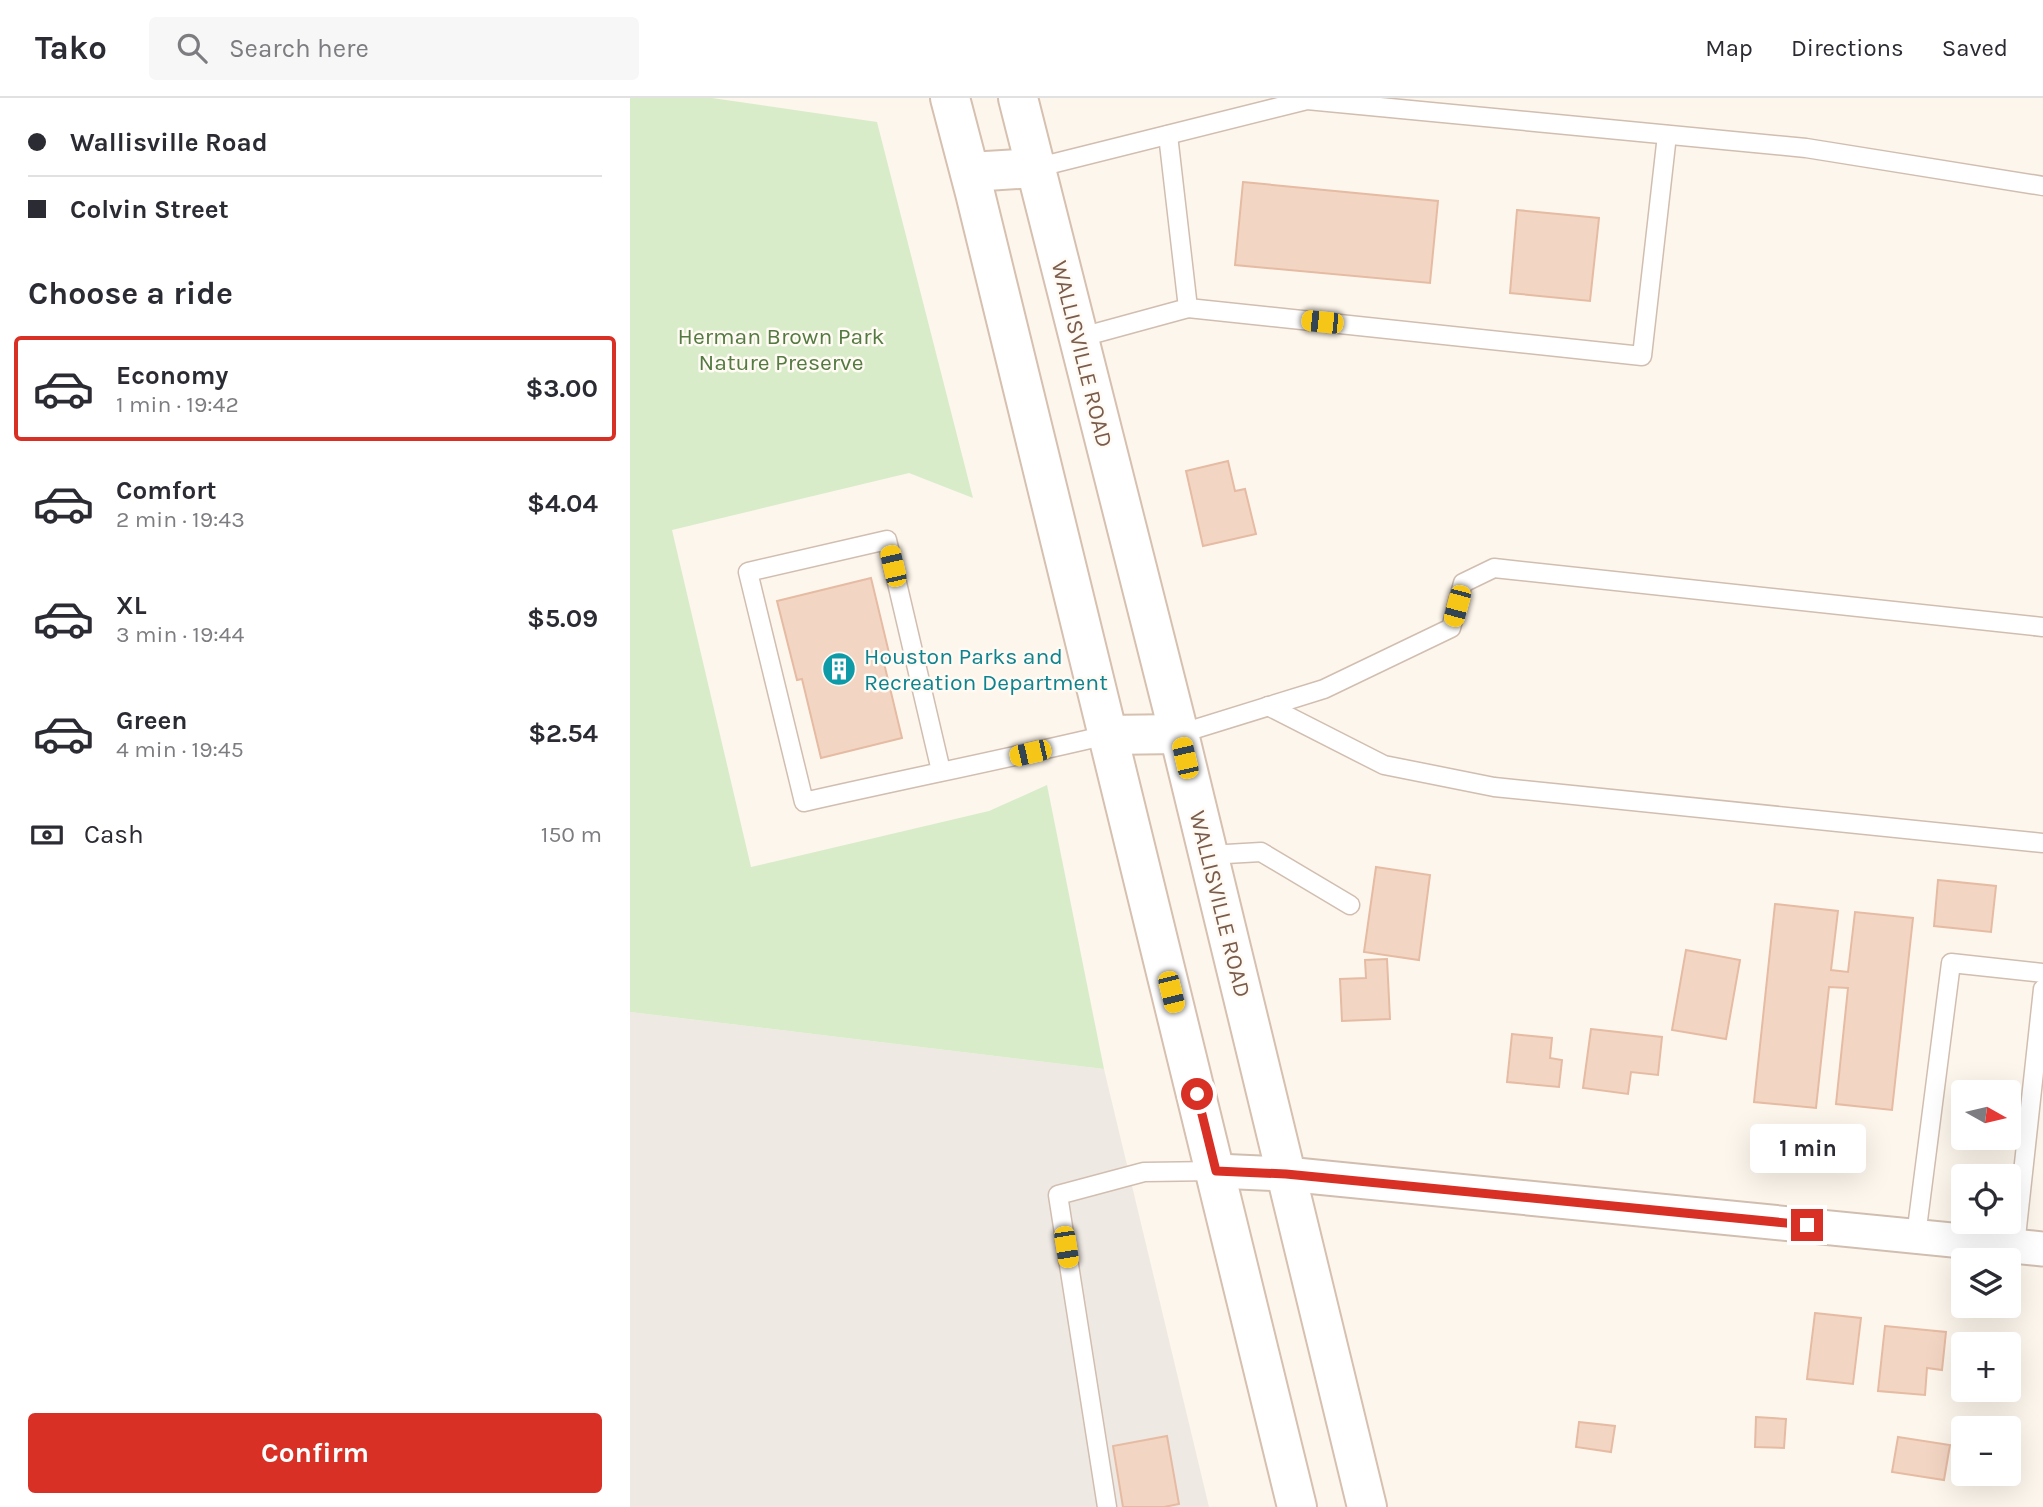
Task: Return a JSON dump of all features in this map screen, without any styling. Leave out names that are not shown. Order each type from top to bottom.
[{"type":"main road","points":[[950,98],[1297,1507]]},
{"type":"main road","name":"WALLISVILLE ROAD","points":[[1018,98],[1209,855],[1367,1507]]},
{"type":"main road","points":[[970,172],[1035,168]]},
{"type":"main road","points":[[1107,735],[1179,734]]},
{"type":"street","points":[[1216,1171],[1286,1174],[2029,1247]]},
{"type":"lane","points":[[1035,168],[1307,100],[1806,148],[2043,186]]},
{"type":"lane","points":[[1168,135],[1188,308]]},
{"type":"lane","points":[[1078,338],[1188,308],[1642,356],[1667,135]]},
{"type":"lane","points":[[941,771],[887,540],[748,572],[804,802],[1107,735]]},
{"type":"lane","points":[[1179,734],[1324,689],[1451,628],[1463,583],[1494,568],[2043,627]]},
{"type":"lane","points":[[1268,706],[1384,765],[1494,787],[2043,843]]},
{"type":"lane","points":[[1209,855],[1261,852],[1349,905]]},
{"type":"lane","points":[[1916,1236],[1951,963],[2043,974]]},
{"type":"lane","points":[[2029,1247],[2043,989]]},
{"type":"lane","points":[[1107,1507],[1058,1195],[1144,1172],[1216,1171]]},
{"type":"shaded area","points":[[630,1012],[1104,1069],[1209,1507],[630,1507]]},
{"type":"green space","name":"Herman Brown Park Nature Preserve","points":[[630,98],[712,98],[877,122],[973,498],[909,473],[672,530],[751,867],[989,811],[1047,785],[1104,1069],[630,1012]]},
{"type":"building","points":[[1243,182],[1438,201],[1430,283],[1235,265]]},
{"type":"building","points":[[1517,210],[1599,218],[1590,301],[1510,293]]},
{"type":"building","points":[[1228,461],[1235,491],[1245,489],[1256,534],[1203,546],[1186,471]]},
{"type":"building","name":"Houston Parks and Recreation Department","points":[[871,578],[890,657],[883,659],[902,738],[821,758],[802,679],[797,680],[777,601]]},
{"type":"building","points":[[1376,867],[1430,875],[1419,960],[1364,952]]},
{"type":"building","points":[[1938,880],[1996,886],[1991,932],[1934,926]]},
{"type":"building","points":[[1775,904],[1838,911],[1831,970],[1848,972],[1855,912],[1913,918],[1892,1110],[1836,1104],[1848,988],[1829,987],[1816,1108],[1754,1102]]},
{"type":"building","points":[[1686,950],[1740,960],[1726,1039],[1672,1030]]},
{"type":"building","points":[[1387,959],[1390,1019],[1342,1021],[1340,979],[1366,978],[1365,960]]},
{"type":"building","points":[[1591,1029],[1662,1037],[1658,1075],[1631,1072],[1628,1094],[1583,1088]]},
{"type":"building","points":[[1512,1034],[1552,1038],[1550,1058],[1562,1060],[1559,1087],[1507,1082]]},
{"type":"building","points":[[1815,1313],[1861,1318],[1853,1384],[1807,1379]]},
{"type":"building","points":[[1885,1326],[1946,1332],[1942,1370],[1927,1368],[1925,1395],[1878,1391]]},
{"type":"building","points":[[1756,1417],[1786,1419],[1784,1448],[1755,1447]]},
{"type":"building","points":[[1579,1422],[1615,1426],[1611,1452],[1576,1447]]},
{"type":"building","points":[[1167,1436],[1179,1504],[1164,1507],[1123,1507],[1113,1446]]},
{"type":"building","points":[[1898,1437],[1950,1445],[1944,1480],[1892,1472]]},
{"type":"place","name":"Houston Parks and Recreation Department","points":[[839,669]]},
{"type":"route","points":[[1197,1094],[1216,1171],[1286,1174],[1807,1225]]}]
